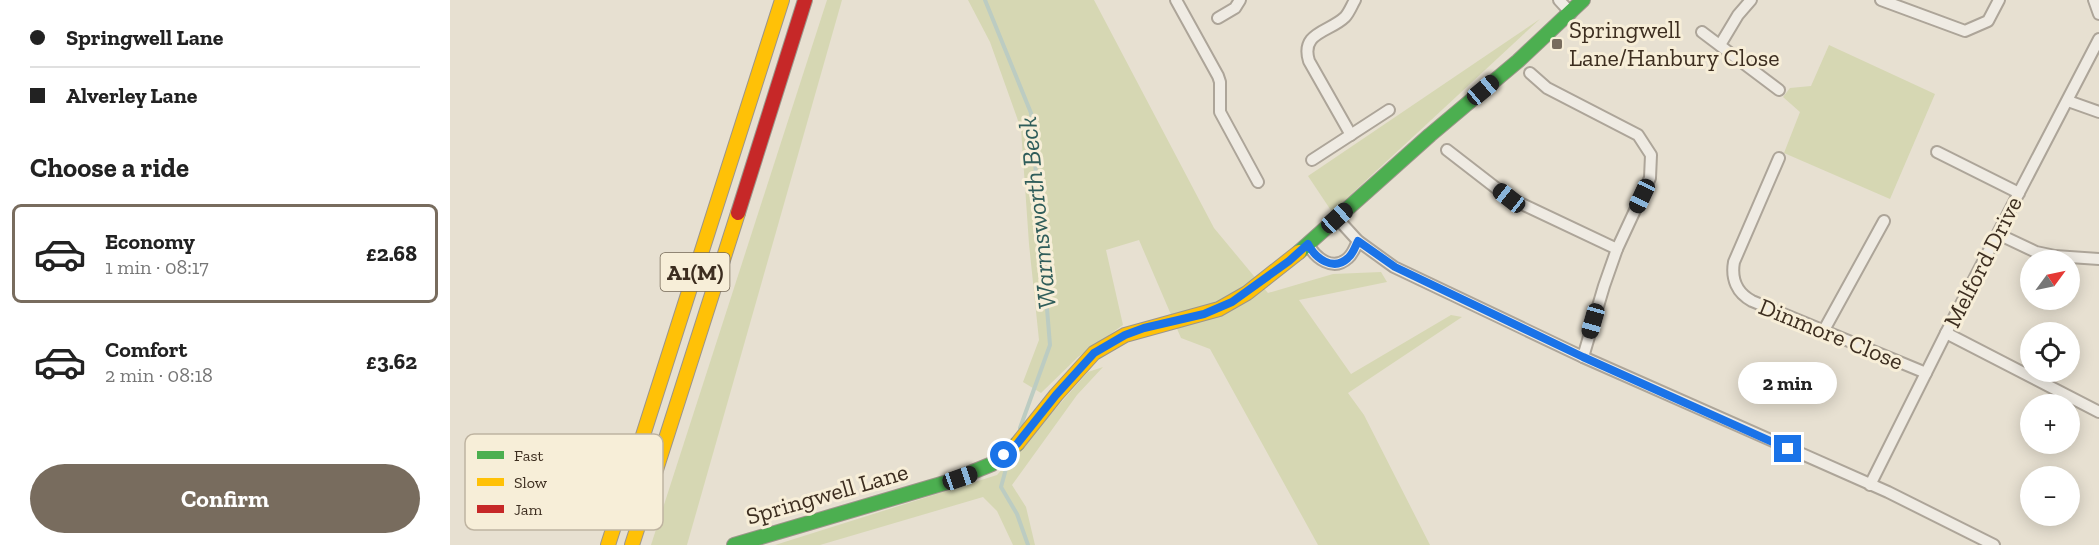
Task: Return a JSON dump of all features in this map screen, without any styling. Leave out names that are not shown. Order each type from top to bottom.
[{"type":"main road","name":"A1(M)","points":[[643,434],[782,0]]},
{"type":"main road","name":"A1(M)","points":[[663,448],[806,0]]},
{"type":"main road","name":"Springwell Lane","points":[[734,545],[948,482],[992,464],[1017,444],[1056,395],[1094,353],[1125,335],[1144,328],[1204,314],[1232,302],[1289,261],[1583,0]]},
{"type":"main road","name":"A1(M)","points":[[608,545],[613,530]]},
{"type":"main road","name":"A1(M)","points":[[632,545],[637,530]]},
{"type":"street","points":[[1176,0],[1218,76],[1220,112],[1258,182]]},
{"type":"street","points":[[1218,18],[1235,8],[1240,0]]},
{"type":"street","points":[[1351,135],[1310,61],[1307,50],[1312,38],[1346,17],[1355,0]]},
{"type":"street","points":[[1559,0],[1571,13]]},
{"type":"street","points":[[1720,45],[1738,15],[1751,0]]},
{"type":"street","points":[[1881,0],[1965,31],[1988,21],[1999,0]]},
{"type":"street","points":[[2094,0],[2099,14]]},
{"type":"street","points":[[1702,32],[1779,90]]},
{"type":"street","name":"Melford Drive","points":[[1870,485],[1946,333],[2099,39]]},
{"type":"street","points":[[1530,72],[1546,88],[1638,135],[1647,145],[1651,155],[1650,178],[1617,249],[1583,357]]},
{"type":"street","points":[[2068,101],[2099,112]]},
{"type":"street","points":[[1312,160],[1389,110]]},
{"type":"street","points":[[1447,150],[1509,198],[1617,249]]},
{"type":"street","points":[[1938,152],[2019,193]]},
{"type":"street","name":"Dinmore Close","points":[[1779,158],[1734,262],[1733,276],[1737,287],[1744,296],[1926,373]]},
{"type":"street","points":[[1337,218],[1358,241],[1395,267],[1583,357],[1888,492],[1994,545]]},
{"type":"street","points":[[1824,330],[1884,220]]},
{"type":"street","points":[[1998,234],[2036,252],[2099,260]]},
{"type":"street","points":[[1308,244],[1317,257],[1334,264],[1348,258],[1358,241]]},
{"type":"street","points":[[1946,333],[2099,412]]},
{"type":"green space","points":[[827,0],[842,0],[687,545],[651,545],[656,530],[663,530],[663,508]]},
{"type":"green space","points":[[968,0],[1094,0],[1214,228],[1268,293],[1333,274],[1381,272],[1387,282],[1299,300],[1351,374],[1451,315],[1462,317],[1348,393],[1364,415],[1430,545],[1318,545],[1210,349],[1181,338],[1139,240],[1106,250],[1123,325],[1078,357],[1041,393],[1023,382],[1039,340],[1029,244],[1021,129],[990,42]]},
{"type":"green space","points":[[1540,19],[1332,212],[1308,176]]},
{"type":"green space","points":[[1829,45],[1935,94],[1890,199],[1784,153],[1800,112],[1783,97],[1790,88],[1811,86]]},
{"type":"green space","points":[[1103,367],[1077,395],[1012,485],[1026,507],[1035,545],[1013,545],[997,511],[983,497],[820,545],[775,545],[997,475],[1088,372]]},
{"type":"waterway","name":"Warmsworth Beck","points":[[985,0],[1031,113],[1050,345],[1020,428]]},
{"type":"waterway","name":"Warmsworth Beck","points":[[1007,465],[1001,487],[1017,514],[1028,545]]},
{"type":"traffic: fast","points":[[1299,252],[1430,135],[1518,61],[1583,0]]},
{"type":"traffic: fast","points":[[734,545],[948,482],[992,464],[1017,444]]},
{"type":"traffic: slow","points":[[643,434],[782,0]]},
{"type":"traffic: slow","points":[[663,448],[738,213]]},
{"type":"traffic: slow","points":[[1017,444],[1056,395],[1094,353],[1125,335],[1219,309],[1247,293],[1299,252]]},
{"type":"traffic: slow","points":[[608,545],[613,530]]},
{"type":"traffic: slow","points":[[632,545],[637,530]]},
{"type":"traffic: jam","points":[[738,213],[805,0]]},
{"type":"place","name":"Springwell Lane/Hanbury Close","points":[[1557,44]]},
{"type":"route","points":[[1004,455],[1017,444],[1056,395],[1094,353],[1125,335],[1144,328],[1219,309],[1247,293],[1308,244],[1317,257],[1334,264],[1345,261],[1358,241],[1395,267],[1583,357],[1788,449]]}]
